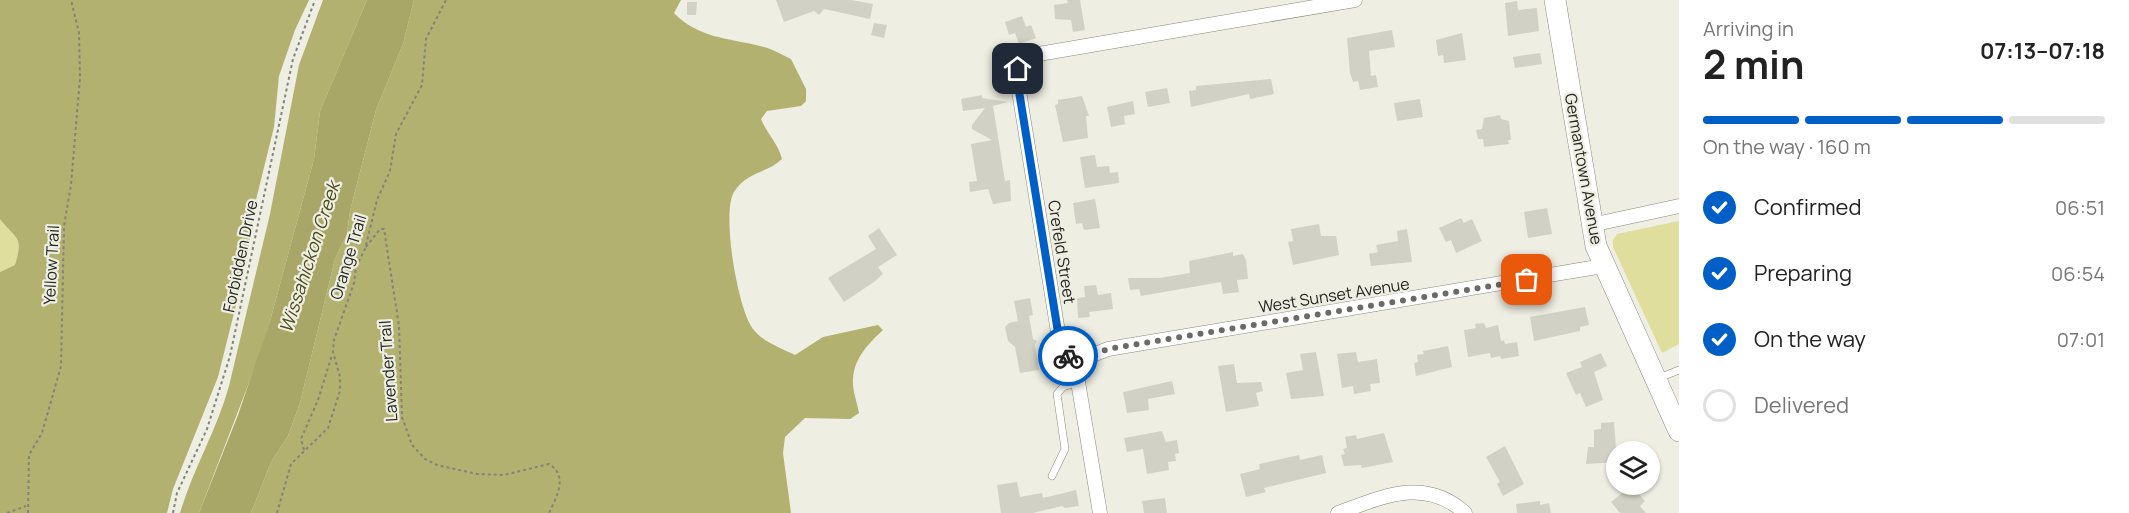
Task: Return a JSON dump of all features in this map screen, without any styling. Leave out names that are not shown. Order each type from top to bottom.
[{"type":"main road","name":"Germantown Avenue","points":[[1555,0],[1591,225],[1603,266],[1679,430]]},
{"type":"street","name":"Crefeld Street","points":[[1100,513],[1078,382],[1058,332],[1017,79],[1020,64],[1033,55],[1080,45],[1355,0]]},
{"type":"street","points":[[1591,225],[1679,206]]},
{"type":"street","name":"West Sunset Avenue","points":[[1072,363],[1108,349],[1603,266]]},
{"type":"street","points":[[1338,513],[1386,496],[1416,490],[1446,499],[1465,513]]},
{"type":"lane","points":[[1655,380],[1679,370]]},
{"type":"lane","points":[[1052,476],[1065,449],[1057,393],[1063,387],[1078,382]]},
{"type":"path","name":"Yellow Trail","points":[[26,506],[30,450],[42,433],[61,366],[64,226],[71,185],[80,78],[79,33],[71,0]]},
{"type":"path","name":"Forbidden Drive","points":[[173,513],[177,493],[207,429],[230,356],[293,59],[315,0]]},
{"type":"path","name":"Orange Trail","points":[[277,513],[287,471],[304,450],[328,428],[340,392],[340,377],[333,352],[334,340],[354,283],[356,267],[365,249],[377,200],[392,165],[396,134],[422,85],[426,39],[446,0]]},
{"type":"path","name":"Lavender Trail","points":[[365,249],[380,229],[384,229],[399,326],[402,417],[405,432],[416,451],[437,465],[477,474],[504,475],[546,464],[557,472],[560,488],[549,513]]},
{"type":"path","points":[[304,450],[301,439],[315,409],[330,368],[333,352]]},
{"type":"path","points":[[7,513],[26,506],[28,513]]},
{"type":"shaded area","points":[[0,0],[309,0],[295,30],[279,76],[274,127],[254,208],[246,265],[218,377],[173,489],[167,513],[0,513],[0,272],[15,265],[19,248],[17,239],[0,219]]},
{"type":"shaded area","points":[[323,0],[367,0],[320,111],[314,159],[257,362],[199,513],[180,513],[229,386],[270,214],[299,65]]},
{"type":"shaded area","points":[[414,0],[681,0],[674,13],[693,28],[714,36],[768,48],[791,59],[806,89],[806,101],[801,106],[767,111],[761,119],[782,159],[739,185],[730,203],[730,240],[733,261],[747,319],[762,338],[795,355],[823,337],[878,325],[883,330],[863,352],[856,364],[853,387],[859,413],[850,419],[805,418],[785,437],[783,453],[791,513],[251,513],[271,462],[288,436],[300,403],[335,259],[347,234],[350,211],[376,110],[403,44]]},
{"type":"shaded area","points":[[0,219],[17,239],[19,248],[15,265],[0,272]]},
{"type":"shaded area","points":[[1679,221],[1679,344],[1662,353],[1613,247],[1613,240],[1617,234]]},
{"type":"water","name":"Wissahickon Creek","points":[[367,0],[414,0],[403,44],[376,110],[350,211],[347,234],[335,259],[300,403],[288,436],[271,462],[251,513],[199,513],[238,415],[270,321],[314,159],[320,111]]},
{"type":"building","points":[[776,0],[851,0],[873,4],[870,19],[824,9],[819,15],[814,11],[784,22]]},
{"type":"building","points":[[1067,0],[1080,0],[1085,30],[1073,32],[1071,20],[1055,19],[1054,5],[1068,3]]},
{"type":"building","points":[[1517,1],[1518,10],[1537,8],[1539,31],[1508,36],[1505,3]]},
{"type":"building","points":[[687,2],[697,2],[696,15],[687,15]]},
{"type":"building","points":[[1022,16],[1026,27],[1031,25],[1036,38],[1019,44],[1015,33],[1009,35],[1005,22]]},
{"type":"building","points":[[874,23],[887,25],[884,38],[871,35]]},
{"type":"building","points":[[1392,30],[1395,47],[1369,51],[1371,76],[1376,75],[1378,87],[1360,90],[1358,81],[1353,82],[1350,73],[1347,38]]},
{"type":"building","points":[[1462,33],[1466,60],[1444,63],[1443,55],[1438,56],[1436,40]]},
{"type":"building","points":[[1540,53],[1542,64],[1515,68],[1513,57]]},
{"type":"building","points":[[1271,79],[1274,94],[1250,99],[1249,94],[1191,107],[1189,91],[1196,90],[1196,86]]},
{"type":"building","points":[[1167,88],[1170,103],[1148,107],[1145,92]]},
{"type":"building","points":[[982,95],[982,98],[1008,102],[993,106],[1005,181],[1010,180],[1011,201],[993,204],[988,189],[970,192],[969,182],[977,181],[971,144],[992,140],[972,129],[972,125],[985,108],[963,111],[961,99]]},
{"type":"building","points":[[1082,96],[1089,116],[1086,116],[1088,138],[1063,142],[1055,105],[1058,104],[1058,100]]},
{"type":"building","points":[[1420,99],[1423,117],[1397,121],[1394,103]]},
{"type":"building","points":[[1133,101],[1135,114],[1124,116],[1125,124],[1111,127],[1107,107]]},
{"type":"building","points":[[1500,115],[1501,119],[1509,121],[1511,140],[1508,140],[1509,144],[1484,147],[1483,139],[1478,139],[1476,130],[1482,129],[1484,118]]},
{"type":"building","points":[[1095,155],[1097,167],[1109,166],[1110,173],[1118,172],[1119,183],[1085,188],[1080,157]]},
{"type":"building","points":[[1095,199],[1100,228],[1084,230],[1082,223],[1076,224],[1073,203]]},
{"type":"building","points":[[1547,208],[1552,234],[1528,238],[1524,212]]},
{"type":"building","points":[[1461,218],[1464,223],[1472,219],[1482,241],[1456,253],[1451,240],[1446,242],[1439,228]]},
{"type":"building","points":[[1319,224],[1321,236],[1336,236],[1339,255],[1293,265],[1288,242],[1293,241],[1291,229]]},
{"type":"building","points":[[879,228],[897,255],[878,267],[883,274],[874,282],[844,302],[828,278],[876,249],[868,236]]},
{"type":"building","points":[[1407,229],[1412,262],[1371,266],[1369,254],[1378,252],[1376,245],[1398,241],[1397,231]]},
{"type":"building","points":[[1233,252],[1233,256],[1243,254],[1246,260],[1248,279],[1237,280],[1239,292],[1223,294],[1221,282],[1141,296],[1139,289],[1130,290],[1128,278],[1159,278],[1190,273],[1189,261]]},
{"type":"building","points":[[1096,285],[1098,295],[1111,293],[1113,309],[1089,312],[1090,317],[1078,318],[1077,298],[1085,297],[1084,286]]},
{"type":"building","points":[[1030,298],[1033,315],[1029,316],[1033,339],[1037,341],[1035,345],[1039,370],[1020,373],[1015,347],[1008,341],[1005,327],[1009,323],[1018,321],[1014,301]]},
{"type":"building","points":[[1585,307],[1589,325],[1580,327],[1580,331],[1534,341],[1530,317]]},
{"type":"building","points":[[1484,323],[1486,328],[1498,325],[1501,341],[1504,340],[1505,344],[1517,342],[1519,356],[1491,358],[1490,353],[1468,357],[1464,330],[1476,328],[1475,324]]},
{"type":"building","points":[[1448,346],[1452,367],[1416,376],[1414,363],[1418,362],[1417,355],[1424,354],[1423,351]]},
{"type":"building","points":[[1316,352],[1324,396],[1291,399],[1286,373],[1303,370],[1300,354]]},
{"type":"building","points":[[1356,352],[1358,362],[1377,359],[1380,383],[1370,384],[1371,391],[1354,394],[1353,386],[1342,388],[1337,354]]},
{"type":"building","points":[[1601,353],[1607,366],[1594,372],[1603,400],[1586,407],[1580,393],[1576,395],[1566,373],[1582,367],[1580,362]]},
{"type":"building","points":[[1234,364],[1237,383],[1261,382],[1263,391],[1256,393],[1259,406],[1226,412],[1218,366]]},
{"type":"building","points":[[1172,381],[1175,394],[1148,399],[1149,410],[1127,413],[1123,392]]},
{"type":"building","points":[[1614,422],[1615,441],[1606,441],[1606,463],[1586,464],[1588,447],[1594,447],[1594,430],[1601,429],[1601,423]]},
{"type":"building","points":[[1162,431],[1166,442],[1177,440],[1179,453],[1175,454],[1176,461],[1168,462],[1169,470],[1147,474],[1143,449],[1127,452],[1124,438]]},
{"type":"building","points":[[1384,433],[1393,462],[1362,468],[1361,465],[1344,466],[1341,455],[1345,454],[1343,449],[1347,448],[1345,437],[1356,435],[1357,439]]},
{"type":"building","points":[[1505,446],[1524,484],[1503,496],[1497,484],[1500,482],[1486,457]]},
{"type":"building","points":[[1299,455],[1300,460],[1322,455],[1326,473],[1264,488],[1266,492],[1246,497],[1240,474],[1260,469],[1259,464]]},
{"type":"building","points":[[1017,482],[1020,497],[1042,493],[1043,498],[1076,490],[1079,506],[1065,508],[1062,506],[1033,513],[1001,513],[997,485]]},
{"type":"building","points":[[1620,495],[1639,495],[1645,501],[1640,506],[1646,513],[1620,513],[1611,502]]},
{"type":"building","points":[[1165,498],[1167,513],[1144,513],[1142,501]]},
{"type":"building","points":[[1540,501],[1540,505],[1549,503],[1551,513],[1517,513],[1516,504]]},
{"type":"way so far","points":[[1068,356],[1072,363],[1108,349],[1527,280]]},
{"type":"route","points":[[1018,69],[1017,79],[1058,332],[1068,356]]}]
